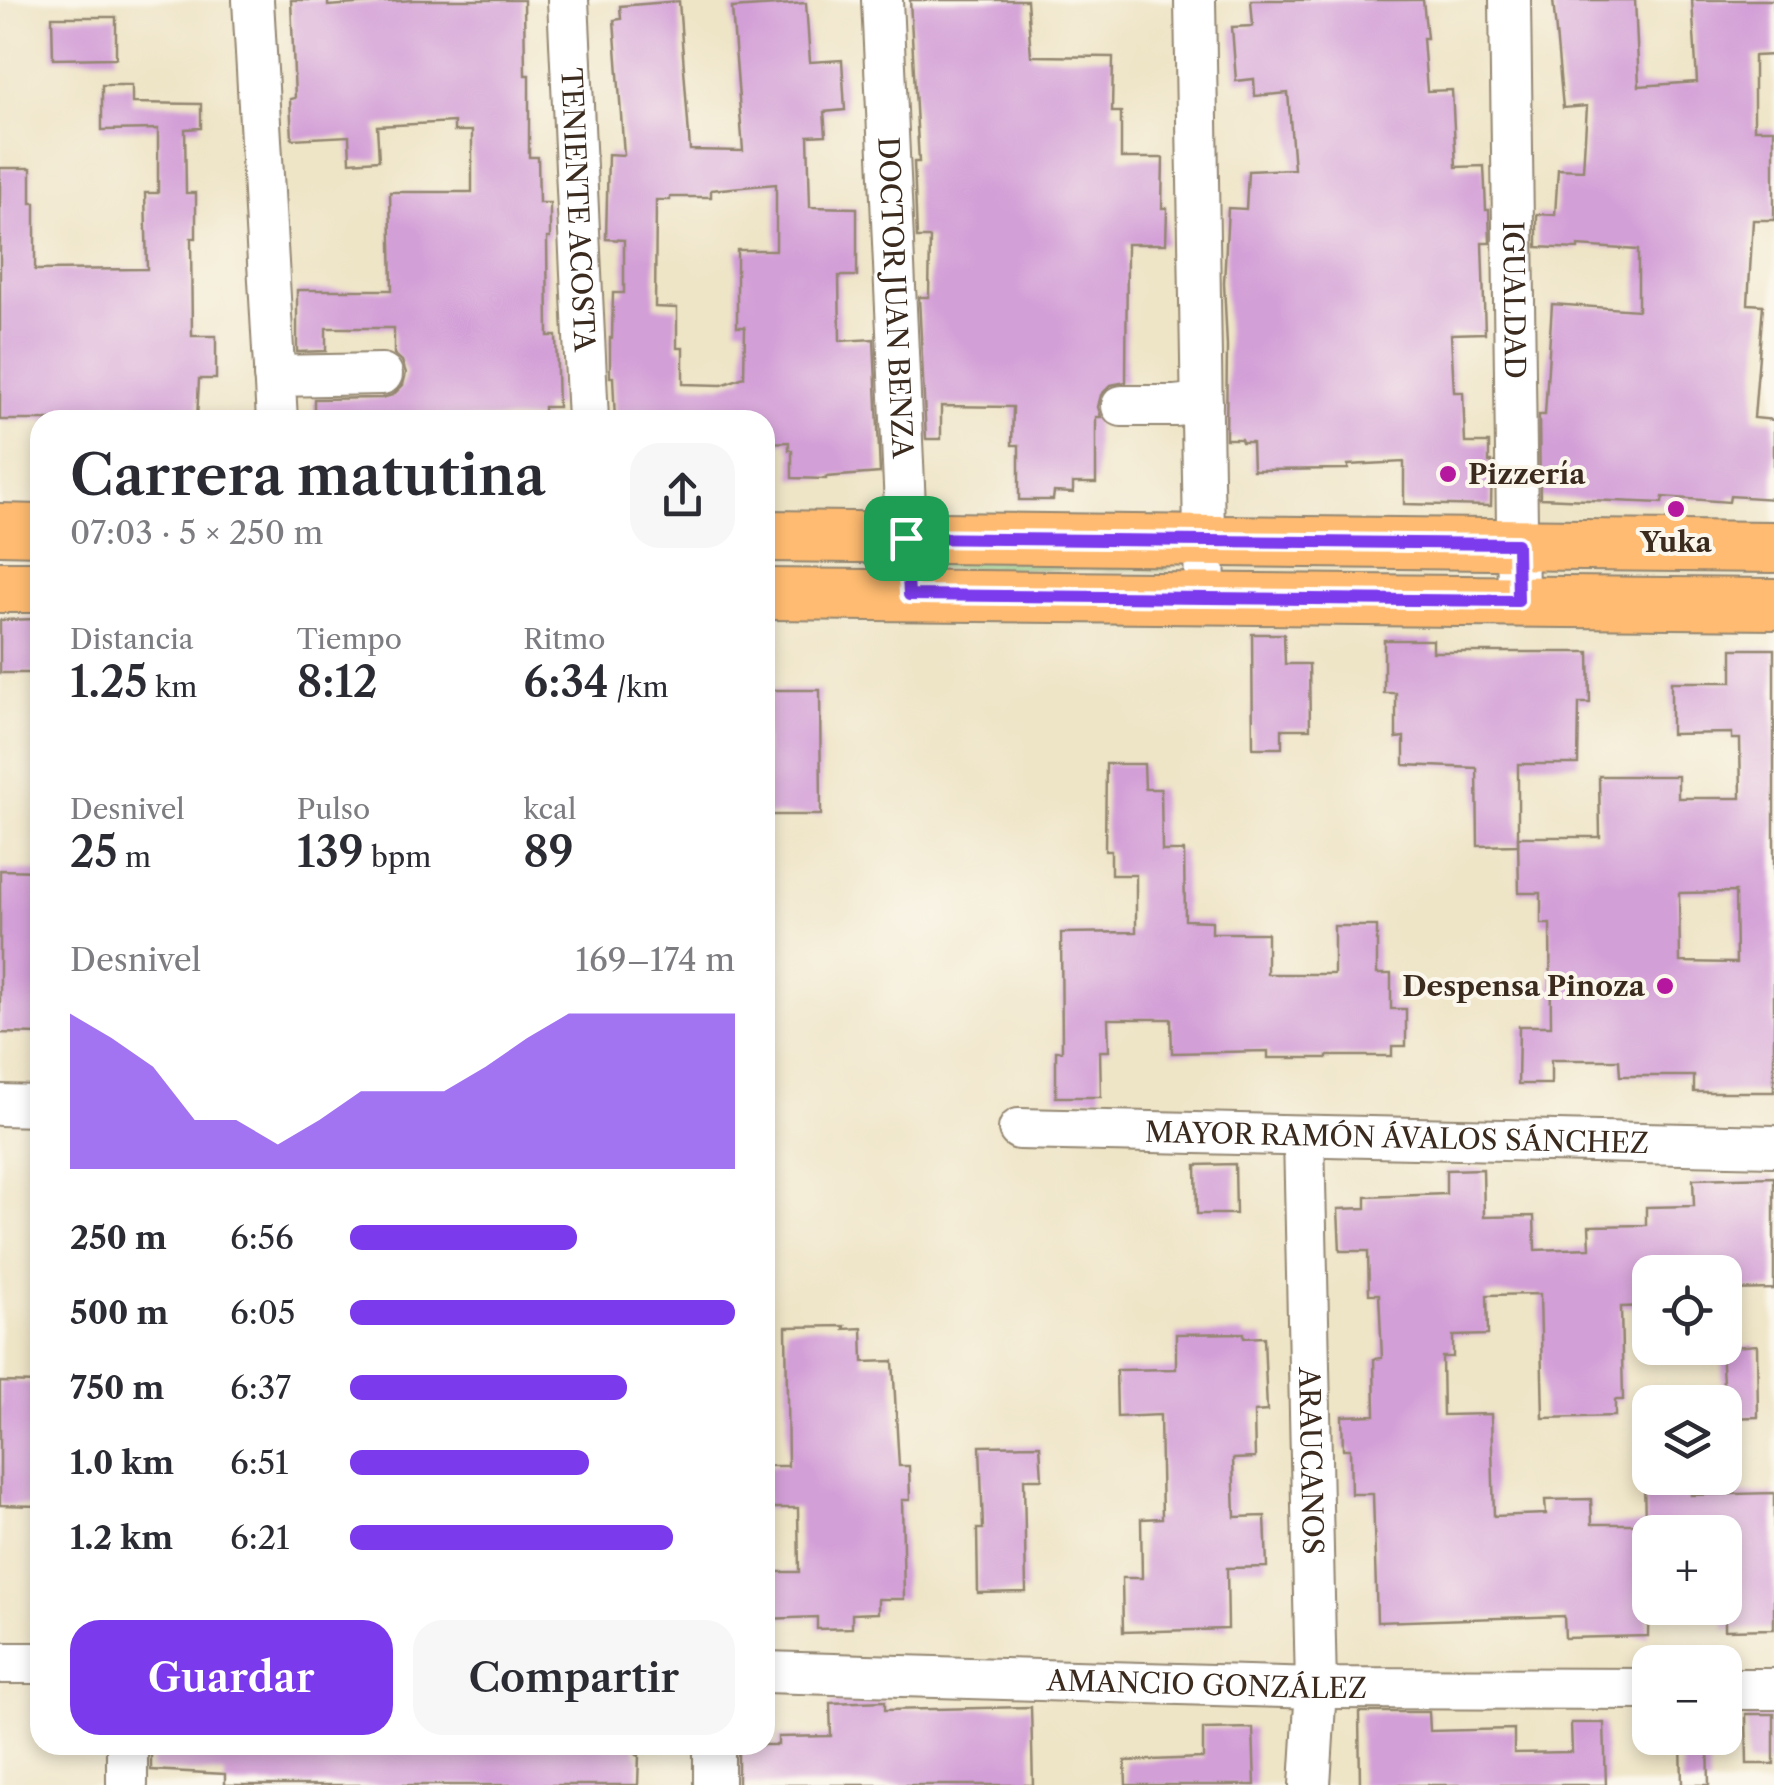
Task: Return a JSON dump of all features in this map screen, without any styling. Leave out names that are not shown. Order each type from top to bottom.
[{"type":"main road","points":[[0,529],[30,530]]},
{"type":"main road","points":[[775,536],[1774,547]]},
{"type":"main road","points":[[0,587],[30,587]]},
{"type":"main road","points":[[775,594],[1774,604]]},
{"type":"street","points":[[253,0],[276,410]]},
{"type":"street","name":"TENIENTE ACOSTA","points":[[568,0],[588,410]]},
{"type":"street","name":"DOCTOR JUAN BENZA","points":[[882,0],[909,595]]},
{"type":"street","points":[[1195,0],[1205,598]]},
{"type":"street","name":"IGUALDAD","points":[[1510,0],[1518,601]]},
{"type":"street","points":[[274,376],[382,374]]},
{"type":"street","points":[[1122,406],[1202,403]]},
{"type":"street","points":[[0,1105],[30,1106]]},
{"type":"street","name":"MAYOR RAMÓN ÁVALOS SÁNCHEZ","points":[[1020,1130],[1774,1146]]},
{"type":"street","name":"ARAUCANOS","points":[[1304,1136],[1316,1688],[1310,1785]]},
{"type":"street","points":[[0,1662],[30,1664]]},
{"type":"street","name":"AMANCIO GONZÁLEZ","points":[[775,1672],[1316,1688],[1632,1689]]},
{"type":"street","points":[[1742,1689],[1774,1690]]},
{"type":"street","points":[[127,1755],[127,1785]]},
{"type":"street","points":[[714,1755],[714,1785]]},
{"type":"green space","points":[[925,559],[1169,563],[1165,569],[928,568]]},
{"type":"building","points":[[291,0],[328,0],[328,6],[413,0],[524,0],[529,157],[538,157],[539,203],[550,203],[548,336],[556,336],[558,407],[314,410],[314,399],[393,395],[403,385],[406,373],[402,361],[394,354],[394,328],[326,328],[326,351],[297,352],[297,290],[392,290],[390,192],[472,192],[472,131],[454,131],[454,122],[377,126],[379,160],[350,162],[349,136],[292,139],[290,99],[295,98]]},
{"type":"building","points":[[910,0],[1027,0],[1031,56],[1113,57],[1112,112],[1121,112],[1121,158],[1163,158],[1166,244],[1127,244],[1126,382],[1111,385],[1101,395],[1101,417],[1096,417],[1096,483],[1073,483],[1073,493],[1054,492],[1053,500],[1019,500],[1019,445],[1012,445],[1013,407],[941,406],[941,439],[926,439],[919,297],[929,297],[930,238],[917,238],[914,162],[919,162]]},
{"type":"building","points":[[1251,0],[1423,0],[1427,91],[1452,90],[1456,167],[1484,166],[1490,243],[1482,243],[1485,333],[1451,334],[1454,392],[1463,392],[1465,443],[1489,443],[1491,506],[1404,504],[1404,462],[1348,465],[1348,469],[1253,470],[1252,442],[1226,439],[1224,283],[1228,208],[1246,209],[1248,171],[1294,169],[1288,93],[1255,96],[1254,79],[1236,81],[1232,27],[1253,26]]},
{"type":"building","points":[[1553,0],[1635,0],[1639,86],[1697,82],[1692,0],[1774,0],[1774,55],[1754,56],[1754,129],[1774,129],[1774,220],[1753,220],[1748,304],[1763,305],[1754,418],[1774,420],[1774,499],[1730,496],[1729,502],[1663,497],[1662,503],[1540,498],[1539,415],[1545,415],[1552,304],[1638,310],[1638,250],[1537,247],[1537,214],[1555,215],[1558,169],[1583,170],[1587,106],[1563,108]]},
{"type":"building","points":[[679,1],[690,150],[743,151],[732,8],[806,3],[810,62],[842,60],[845,110],[824,112],[826,135],[808,136],[810,207],[857,208],[857,276],[839,276],[840,341],[874,339],[880,473],[792,478],[789,442],[775,443],[775,410],[615,410],[610,338],[613,293],[624,293],[624,240],[606,239],[608,154],[624,155],[614,20],[621,19],[620,6]],"holes":[[[776,184],[776,250],[737,250],[737,327],[745,327],[744,377],[722,385],[683,384],[683,348],[677,348],[677,308],[655,307],[656,200],[711,197],[711,190]]]},
{"type":"building","points":[[52,17],[116,17],[116,58],[53,59]]},
{"type":"building","points":[[102,85],[132,85],[132,103],[201,104],[201,128],[185,129],[186,193],[196,193],[196,238],[191,238],[192,336],[216,336],[216,379],[199,379],[197,410],[30,410],[30,420],[0,420],[0,168],[31,168],[35,270],[147,269],[145,193],[158,193],[158,129],[102,130]]},
{"type":"building","points":[[30,619],[30,673],[0,673],[0,620]]},
{"type":"building","points":[[1252,634],[1284,634],[1285,664],[1309,664],[1310,729],[1282,729],[1282,748],[1253,748]]},
{"type":"building","points":[[1384,640],[1433,640],[1433,652],[1589,652],[1590,703],[1579,703],[1578,764],[1518,764],[1518,845],[1478,846],[1477,768],[1404,765],[1404,737],[1396,738],[1396,693],[1384,693]]},
{"type":"building","points":[[1732,649],[1774,649],[1774,1092],[1694,1092],[1694,1076],[1620,1076],[1619,1060],[1551,1060],[1551,1084],[1518,1084],[1519,1026],[1551,1026],[1550,924],[1541,924],[1541,893],[1519,893],[1518,837],[1600,837],[1599,776],[1678,776],[1678,798],[1741,798],[1740,739],[1732,739],[1732,733],[1671,734],[1671,682],[1732,682]],"holes":[[[1735,892],[1736,963],[1680,962],[1679,893]]]},
{"type":"building","points":[[775,690],[820,690],[821,815],[775,815]]},
{"type":"building","points":[[1106,764],[1144,764],[1145,789],[1161,789],[1162,851],[1184,851],[1185,920],[1212,921],[1212,933],[1267,933],[1267,974],[1334,974],[1334,926],[1377,926],[1377,974],[1391,974],[1391,1009],[1406,1009],[1406,1046],[1392,1046],[1392,1056],[1327,1058],[1268,1058],[1268,1051],[1172,1053],[1171,1019],[1108,1019],[1109,1051],[1100,1051],[1101,1097],[1056,1097],[1056,1051],[1062,1051],[1061,933],[1136,932],[1136,875],[1111,875],[1111,851],[1105,851]]},
{"type":"building","points":[[0,870],[30,871],[30,1034],[0,1033]]},
{"type":"building","points":[[1235,1164],[1236,1214],[1197,1214],[1196,1165]]},
{"type":"building","points":[[1483,1169],[1484,1217],[1534,1216],[1535,1250],[1590,1248],[1589,1226],[1646,1225],[1646,1207],[1694,1206],[1693,1179],[1774,1177],[1774,1289],[1742,1290],[1742,1255],[1632,1255],[1632,1307],[1621,1307],[1623,1400],[1615,1400],[1615,1416],[1543,1418],[1540,1294],[1487,1295],[1488,1335],[1453,1336],[1453,1357],[1442,1357],[1443,1415],[1491,1414],[1494,1516],[1546,1514],[1545,1500],[1591,1499],[1592,1524],[1632,1524],[1632,1625],[1648,1625],[1648,1636],[1565,1638],[1564,1616],[1377,1622],[1373,1494],[1351,1494],[1350,1449],[1343,1449],[1342,1416],[1375,1415],[1374,1359],[1382,1358],[1379,1294],[1369,1294],[1368,1251],[1340,1251],[1338,1209],[1366,1208],[1366,1197],[1446,1194],[1446,1170]]},
{"type":"building","points":[[786,1327],[862,1328],[863,1362],[893,1361],[899,1466],[909,1466],[910,1500],[902,1500],[904,1599],[878,1599],[878,1613],[852,1614],[852,1628],[817,1629],[817,1617],[775,1619],[775,1572],[799,1572],[798,1508],[775,1508],[775,1466],[788,1466]]},
{"type":"building","points":[[1244,1333],[1244,1338],[1264,1337],[1267,1411],[1254,1412],[1255,1458],[1233,1459],[1235,1517],[1265,1516],[1267,1567],[1227,1568],[1228,1629],[1123,1632],[1122,1578],[1142,1578],[1141,1519],[1162,1518],[1160,1415],[1117,1417],[1116,1370],[1176,1369],[1176,1334]]},
{"type":"building","points":[[1757,1345],[1758,1417],[1742,1417],[1742,1385],[1723,1385],[1722,1365],[1742,1365],[1742,1346]]},
{"type":"building","points":[[0,1382],[30,1383],[30,1506],[0,1505]]},
{"type":"building","points":[[1040,1445],[1042,1479],[1024,1479],[1026,1592],[978,1593],[977,1529],[983,1529],[980,1446]]},
{"type":"building","points":[[1774,1493],[1774,1629],[1725,1630],[1725,1625],[1742,1625],[1742,1515],[1645,1515],[1644,1495]]},
{"type":"building","points":[[885,1701],[885,1710],[1031,1707],[1033,1785],[738,1785],[738,1755],[775,1755],[778,1737],[831,1736],[830,1703]]},
{"type":"building","points":[[1359,1712],[1429,1712],[1430,1731],[1514,1729],[1514,1753],[1572,1752],[1571,1723],[1604,1723],[1606,1785],[1360,1785]]},
{"type":"building","points":[[1746,1714],[1774,1714],[1774,1764],[1747,1764]]},
{"type":"building","points":[[1253,1728],[1255,1785],[1126,1785],[1125,1761],[1203,1758],[1203,1729]]},
{"type":"building","points":[[151,1755],[639,1755],[638,1785],[225,1785],[225,1774],[151,1770]]},
{"type":"building","points":[[1681,1755],[1708,1755],[1709,1785],[1682,1785]]},
{"type":"place","name":"Pizzería","points":[[1448,474]]},
{"type":"place","name":"Yuka","points":[[1676,509]]},
{"type":"place","name":"Despensa Pinoza","points":[[1665,986]]},
{"type":"route","points":[[906,538],[1517,544],[1518,601],[909,595],[906,538]]}]
